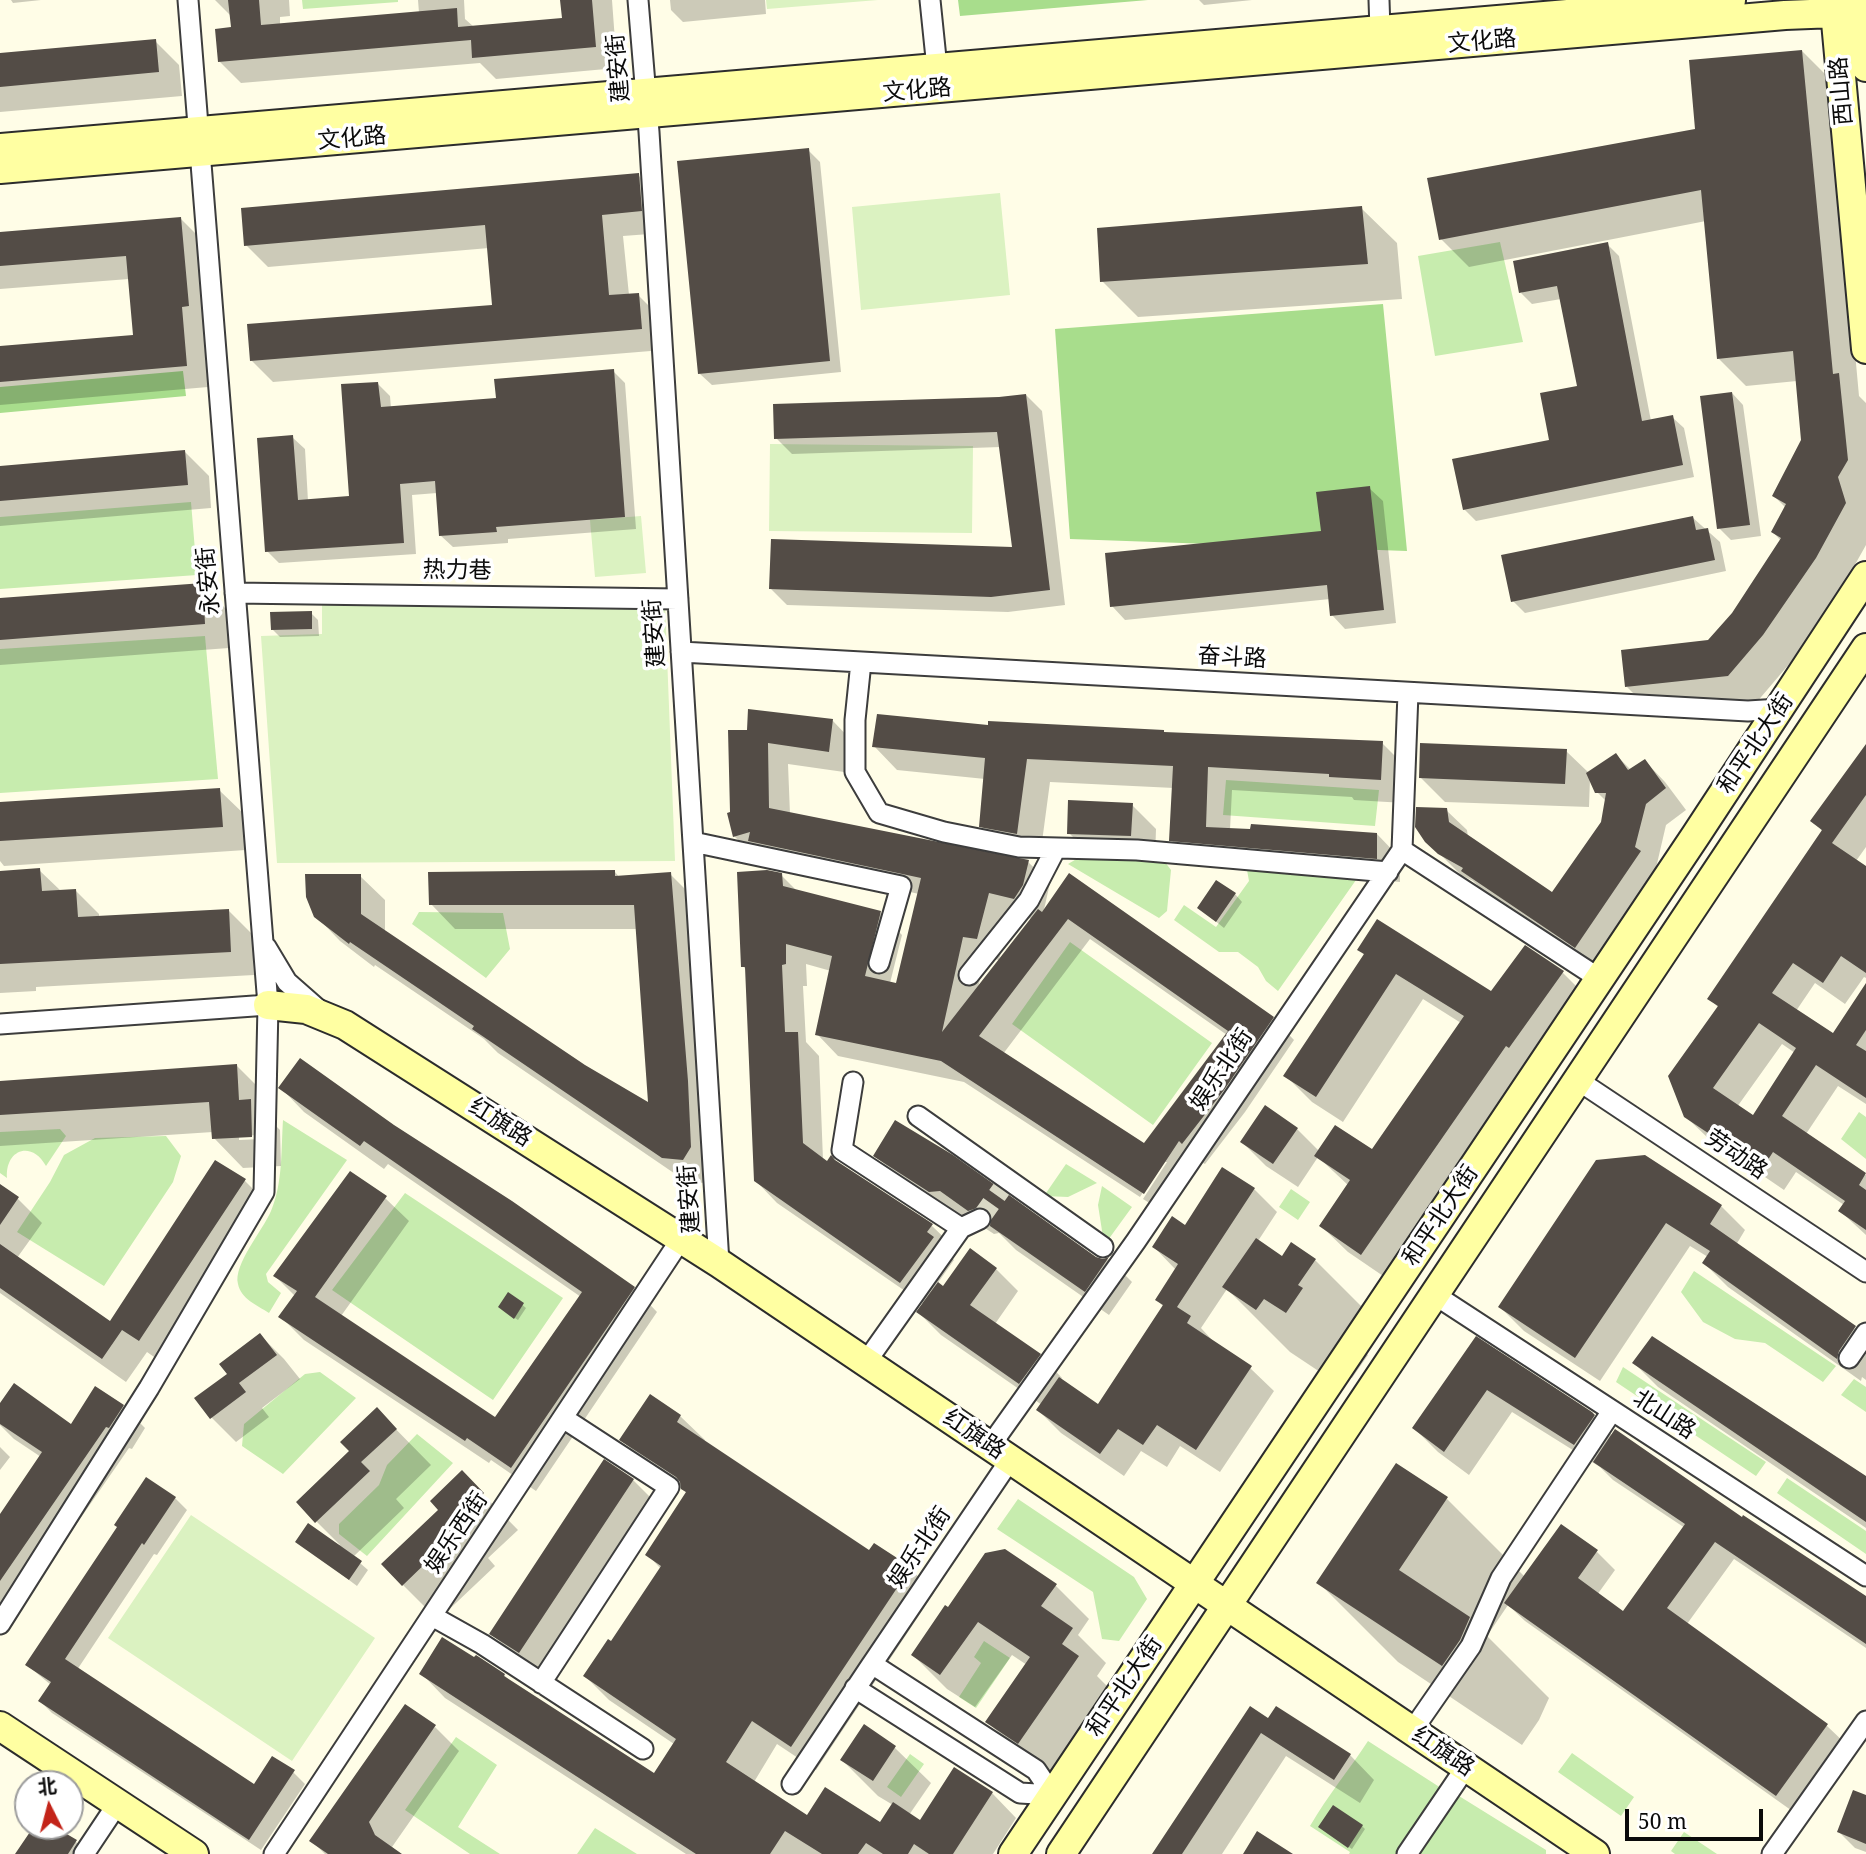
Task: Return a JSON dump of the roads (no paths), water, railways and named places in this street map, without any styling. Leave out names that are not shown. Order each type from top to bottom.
[{"type":"main road","name":"文化路","points":[[0,169],[199,142],[1365,38],[1731,0]]},
{"type":"main road","name":"文化路","points":[[647,104],[937,68],[1849,6]]},
{"type":"main road","name":"西山路","points":[[1849,6],[1866,67]]},
{"type":"main road","name":"西山路","points":[[1849,6],[1866,349]]},
{"type":"main road","name":"文化路","points":[[0,148],[199,142]]},
{"type":"main road","name":"和平北大街","points":[[1013,1854],[1600,979],[1866,576]]},
{"type":"main road","name":"和平北大街","points":[[1061,1854],[1866,648]]},
{"type":"main road","name":"红旗路","points":[[268,1005],[306,1009],[337,1022],[719,1263],[1595,1854]]},
{"type":"main road","points":[[0,1726],[194,1854]]},
{"type":"street","name":"永安街","points":[[0,1624],[149,1388],[264,1192],[268,1005],[188,0]]},
{"type":"street","name":"建安街","points":[[638,0],[647,104],[719,1263]]},
{"type":"street","points":[[930,0],[937,68]]},
{"type":"street","points":[[1365,38],[1379,0]]},
{"type":"street","name":"热力巷","points":[[235,593],[678,599]]},
{"type":"street","name":"奋斗路","points":[[681,652],[1748,711],[1780,709]]},
{"type":"street","points":[[861,662],[855,720],[855,772],[880,813],[954,834],[1020,847],[1137,850],[1388,872]]},
{"type":"street","points":[[1408,692],[1402,850],[1600,979]]},
{"type":"street","points":[[693,842],[901,887],[879,963]]},
{"type":"street","points":[[969,975],[1029,900],[1056,848]]},
{"type":"street","name":"娱乐北街","points":[[792,1784],[872,1664],[1000,1453],[1136,1241],[1402,850]]},
{"type":"street","points":[[262,942],[288,982],[337,1022]]},
{"type":"street","points":[[0,1024],[268,1005]]},
{"type":"street","name":"劳动路","points":[[1579,1081],[1866,1272]]},
{"type":"street","points":[[853,1082],[842,1150],[961,1227]]},
{"type":"street","points":[[918,1116],[1103,1247]]},
{"type":"street","points":[[866,1362],[961,1227],[980,1219]]},
{"type":"street","name":"娱乐西街","points":[[274,1854],[681,1239]]},
{"type":"street","name":"北山路","points":[[1435,1295],[1866,1576]]},
{"type":"street","points":[[1849,1358],[1866,1333]]},
{"type":"street","points":[[1412,1731],[1471,1646],[1501,1578],[1612,1411]]},
{"type":"street","points":[[541,1683],[669,1487],[563,1418]]},
{"type":"street","points":[[432,1616],[482,1644],[643,1749]]},
{"type":"street","points":[[872,1664],[1036,1770],[1053,1795]]},
{"type":"street","points":[[855,1688],[1020,1793],[1053,1795]]},
{"type":"street","points":[[1772,1854],[1866,1721]]},
{"type":"street","points":[[1407,1854],[1466,1767]]},
{"type":"street","points":[[84,1854],[118,1803]]},
{"type":"tunnel","points":[[980,1219],[1008,1180]]}]
